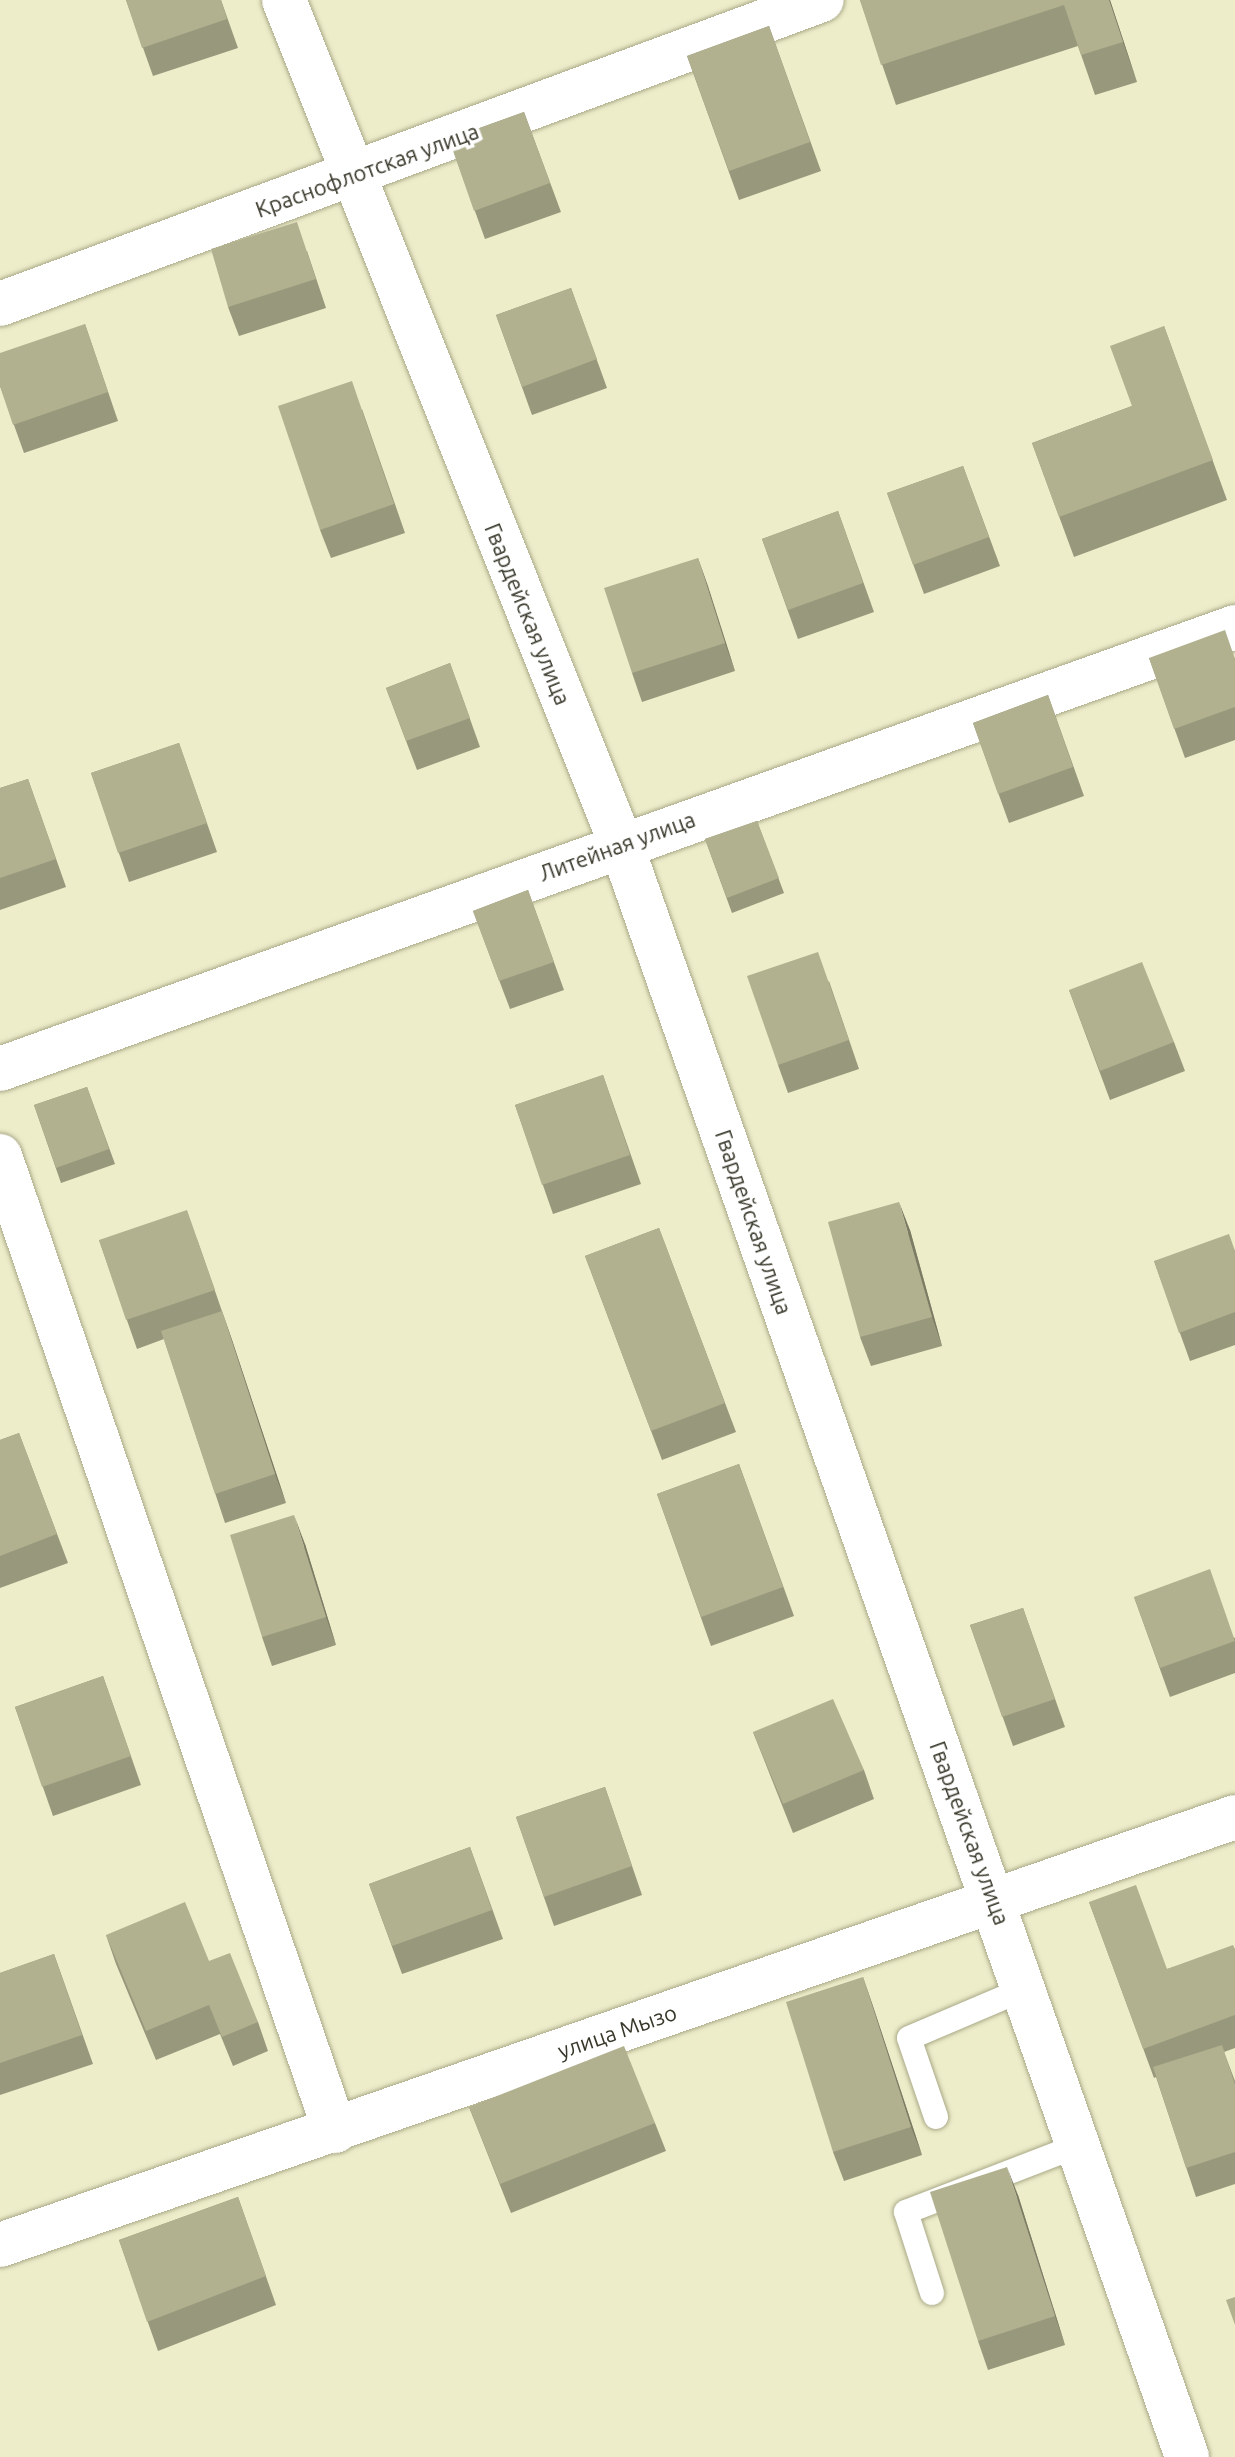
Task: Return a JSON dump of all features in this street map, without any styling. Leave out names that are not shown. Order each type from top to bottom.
[{"type":"street","name":"Гвардейская улица","points":[[284,0],[621,844],[1082,2144],[1187,2457]]},
{"type":"street","name":"Краснофлотская улица","points":[[0,304],[822,0]]},
{"type":"street","name":"Литейная улица","points":[[0,1069],[621,844],[1235,627]]},
{"type":"street","points":[[0,1156],[335,2131]]},
{"type":"street","name":"улица Мызо","points":[[0,2245],[335,2131],[993,1898],[1235,1817]]},
{"type":"lane","points":[[936,2117],[909,2038],[1026,1988]]},
{"type":"lane","points":[[932,2293],[906,2212],[1082,2144]]},
{"type":"building","points":[[126,0],[221,0],[227,19],[142,48]]},
{"type":"building","points":[[860,0],[1109,0],[1123,42],[1081,55],[1064,5],[881,65]]},
{"type":"building","points":[[769,26],[810,142],[729,171],[687,56]]},
{"type":"building","points":[[524,112],[550,183],[474,211],[449,139]]},
{"type":"building","points":[[297,222],[316,279],[228,307],[211,249]]},
{"type":"building","points":[[571,288],[597,359],[522,387],[496,315]]},
{"type":"building","points":[[85,324],[108,392],[13,425],[0,386],[0,353]]},
{"type":"building","points":[[1164,326],[1213,460],[1059,517],[1032,443],[1132,406],[1110,346]]},
{"type":"building","points":[[352,381],[394,504],[320,530],[278,406]]},
{"type":"building","points":[[963,466],[989,537],[913,565],[887,493]]},
{"type":"building","points":[[838,511],[863,583],[788,610],[762,539]]},
{"type":"building","points":[[698,558],[725,643],[632,673],[604,588]]},
{"type":"building","points":[[1225,630],[1235,659],[1235,707],[1174,729],[1149,658]]},
{"type":"building","points":[[450,663],[470,718],[406,741],[386,688]]},
{"type":"building","points":[[1048,695],[1073,767],[998,794],[973,723]]},
{"type":"building","points":[[179,743],[207,823],[118,853],[91,773]]},
{"type":"building","points":[[28,779],[56,859],[0,878],[0,788]]},
{"type":"building","points":[[757,821],[779,878],[727,898],[705,839]]},
{"type":"building","points":[[528,890],[554,962],[499,981],[473,911]]},
{"type":"building","points":[[818,952],[849,1040],[778,1065],[747,976]]},
{"type":"building","points":[[1142,962],[1174,1042],[1100,1071],[1069,990]]},
{"type":"building","points":[[603,1075],[630,1155],[542,1185],[515,1105]]},
{"type":"building","points":[[87,1087],[109,1149],[56,1168],[34,1105]]},
{"type":"building","points":[[899,1202],[932,1317],[860,1337],[828,1222]]},
{"type":"building","points":[[187,1210],[215,1290],[126,1320],[99,1240]]},
{"type":"building","points":[[659,1228],[725,1403],[651,1431],[585,1256]]},
{"type":"building","points":[[1229,1234],[1235,1251],[1235,1312],[1179,1333],[1154,1261]]},
{"type":"building","points":[[222,1311],[275,1474],[215,1494],[161,1331]]},
{"type":"building","points":[[19,1433],[57,1534],[0,1556],[0,1440]]},
{"type":"building","points":[[739,1464],[783,1587],[701,1617],[657,1494]]},
{"type":"building","points":[[294,1515],[326,1617],[262,1637],[230,1535]]},
{"type":"building","points":[[1210,1569],[1235,1641],[1160,1668],[1134,1597]]},
{"type":"building","points":[[1023,1608],[1055,1699],[1002,1717],[970,1625]]},
{"type":"building","points":[[103,1676],[131,1756],[42,1787],[15,1707]]},
{"type":"building","points":[[833,1699],[864,1770],[783,1804],[753,1732]]},
{"type":"building","points":[[605,1787],[632,1866],[544,1897],[516,1817]]},
{"type":"building","points":[[470,1847],[492,1910],[392,1946],[369,1884]]},
{"type":"building","points":[[1136,1885],[1167,1969],[1233,1945],[1235,1949],[1235,2015],[1143,2049],[1089,1902]]},
{"type":"building","points":[[185,1902],[209,1961],[230,1953],[258,2022],[222,2037],[209,2005],[146,2031],[106,1935]]},
{"type":"building","points":[[54,1954],[82,2035],[0,2063],[0,1973]]},
{"type":"building","points":[[863,1977],[911,2127],[833,2152],[786,2002]]},
{"type":"building","points":[[1222,2045],[1235,2085],[1235,2152],[1186,2168],[1153,2067]]},
{"type":"building","points":[[624,2046],[655,2123],[500,2184],[469,2107]]},
{"type":"building","points":[[1007,2167],[1055,2316],[978,2341],[930,2192]]},
{"type":"building","points":[[238,2197],[266,2276],[147,2322],[119,2240]]},
{"type":"building","points":[[1235,2297],[1235,2325],[1226,2300]]}]
